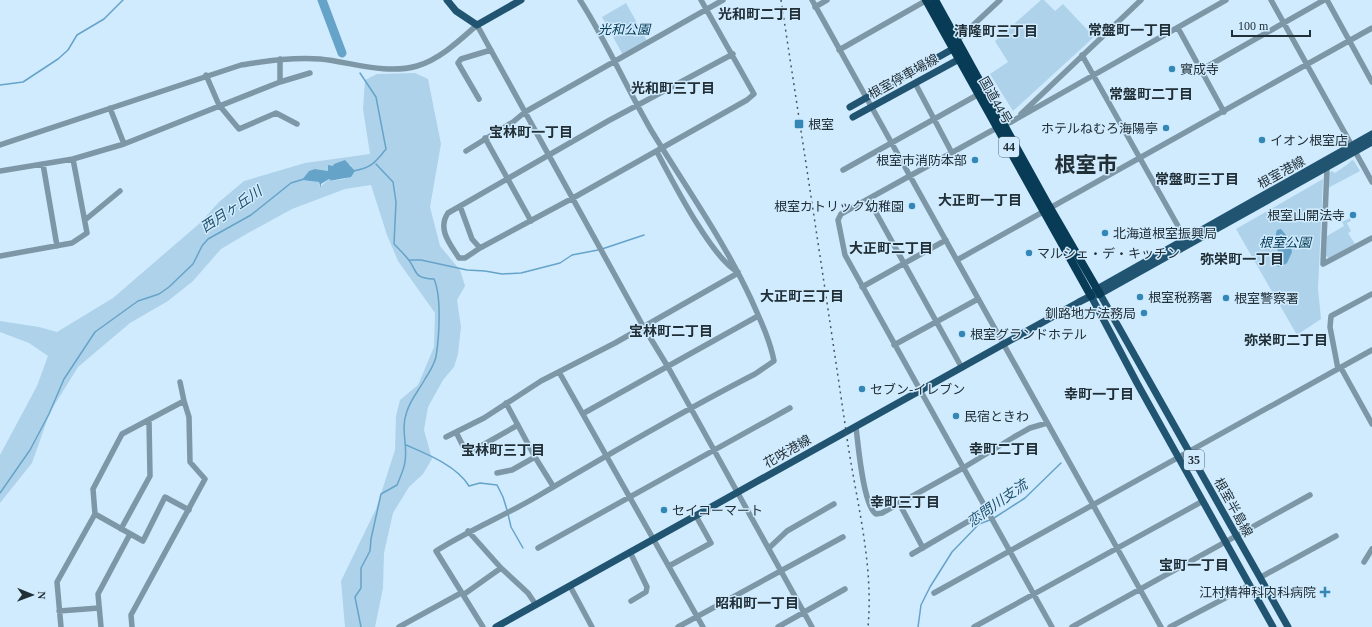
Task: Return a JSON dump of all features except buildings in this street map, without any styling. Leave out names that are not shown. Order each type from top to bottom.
[{"type":"highway","name":"国道44号","points":[[927,0],[962,57],[1048,209],[1098,291]]},
{"type":"highway","name":"国道44号","points":[[935,0],[955,45]]},
{"type":"highway","name":"国道44号","points":[[962,57],[979,94],[1002,127]]},
{"type":"highway","name":"国道44号","points":[[1048,209],[1091,296]]},
{"type":"main road","points":[[447,0],[456,11],[477,25],[521,0]]},
{"type":"main road","name":"根室停車場線","points":[[850,107],[955,45]]},
{"type":"main road","name":"根室停車場線","points":[[853,117],[962,57]]},
{"type":"main road","name":"根室港線","points":[[1186,242],[1327,168],[1372,134]]},
{"type":"main road","name":"根室港線","points":[[1098,291],[1354,149],[1372,142]]},
{"type":"main road","name":"花咲港線","points":[[496,627],[1098,291]]},
{"type":"main road","name":"根室半島線","points":[[1098,291],[1288,627]]},
{"type":"main road","name":"根室半島線","points":[[1091,296],[1273,627]]},
{"type":"street","points":[[483,627],[436,551],[468,532],[537,497],[553,486],[607,455],[774,361],[758,316],[738,272],[638,106],[615,61],[580,0]]},
{"type":"street","points":[[701,0],[733,54],[754,94],[747,100],[656,152],[480,248],[465,258],[459,258],[447,238],[443,227],[444,220],[448,213],[549,155],[733,54]]},
{"type":"street","points":[[466,151],[513,122],[525,112],[723,0]]},
{"type":"street","points":[[812,0],[1161,627]]},
{"type":"street","points":[[815,7],[827,0]]},
{"type":"street","points":[[839,50],[927,0]]},
{"type":"street","points":[[955,45],[1000,0]]},
{"type":"street","points":[[1015,120],[1141,0]]},
{"type":"street","points":[[1052,627],[862,287],[842,248],[838,220],[841,214],[1015,120],[1226,0]]},
{"type":"street","points":[[1271,0],[1372,182]]},
{"type":"street","points":[[1201,70],[1324,0]]},
{"type":"street","points":[[1327,0],[1372,82]]},
{"type":"street","points":[[0,145],[206,75],[241,65],[280,59],[320,59],[378,68],[411,68],[442,54],[477,25],[643,326],[668,367],[812,627]]},
{"type":"street","points":[[1178,28],[1224,112]]},
{"type":"street","points":[[957,260],[1372,28]]},
{"type":"street","points":[[479,99],[458,64],[461,59],[491,50]]},
{"type":"street","points":[[1082,55],[1186,242]]},
{"type":"street","points":[[280,59],[280,82]]},
{"type":"street","points":[[0,171],[73,159],[124,144],[280,82],[310,73]]},
{"type":"street","points":[[206,75],[220,105],[239,129],[276,113],[297,124]]},
{"type":"street","points":[[915,83],[952,153]]},
{"type":"street","points":[[843,170],[979,94]]},
{"type":"street","points":[[110,108],[124,144]]},
{"type":"street","points":[[485,138],[531,221]]},
{"type":"street","points":[[656,152],[708,239],[721,257],[732,269],[738,272]]},
{"type":"street","points":[[0,256],[72,243],[87,232],[73,159]]},
{"type":"street","points":[[43,164],[57,246]]},
{"type":"street","points":[[1327,168],[1323,264],[1372,238]]},
{"type":"street","points":[[85,220],[120,191]]},
{"type":"street","points":[[869,200],[962,368]]},
{"type":"street","points":[[460,206],[472,239],[480,248]]},
{"type":"street","points":[[862,287],[946,240]]},
{"type":"street","points":[[446,437],[484,418],[541,381],[643,326],[738,272]]},
{"type":"street","points":[[1372,294],[1331,316],[1330,327],[1340,368],[1372,424]]},
{"type":"street","points":[[894,344],[978,299]]},
{"type":"street","points":[[584,413],[758,316]]},
{"type":"street","points":[[934,593],[1372,350]]},
{"type":"street","points":[[559,372],[584,413],[703,627]]},
{"type":"street","points":[[132,627],[131,615],[205,479],[190,462],[189,417],[180,382]]},
{"type":"street","points":[[61,627],[57,582],[95,514],[93,489],[122,434],[184,401]]},
{"type":"street","points":[[506,403],[535,457],[553,486]]},
{"type":"street","points":[[538,548],[790,408]]},
{"type":"street","points":[[121,529],[150,476],[149,420]]},
{"type":"street","points":[[856,427],[862,473],[871,508],[876,514],[882,513],[963,468],[1030,428],[1047,423]]},
{"type":"street","points":[[456,432],[466,452],[474,450],[518,425]]},
{"type":"street","points":[[497,473],[512,470],[535,457]]},
{"type":"street","points":[[1072,627],[1310,495]]},
{"type":"street","points":[[95,514],[143,541],[165,497],[189,510]]},
{"type":"street","points":[[974,627],[1203,501]]},
{"type":"street","points":[[899,503],[923,548]]},
{"type":"street","points":[[769,548],[787,531],[834,504]]},
{"type":"street","points":[[912,554],[986,511]]},
{"type":"street","points":[[669,566],[711,543],[696,516]]},
{"type":"street","points":[[468,532],[501,568],[528,592],[536,605]]},
{"type":"street","points":[[101,627],[98,594],[130,534]]},
{"type":"street","points":[[1261,577],[1336,536]]},
{"type":"street","points":[[678,627],[843,537]]},
{"type":"street","points":[[1364,562],[1372,548]]},
{"type":"street","points":[[630,552],[647,587],[646,592],[631,601]]},
{"type":"street","points":[[399,627],[462,594],[501,568]]},
{"type":"street","points":[[1170,627],[1250,585]]},
{"type":"street","points":[[570,586],[592,627]]},
{"type":"street","points":[[778,627],[845,589]]},
{"type":"street","points":[[59,611],[99,608]]},
{"type":"green space","points":[[1041,0],[1044,0],[1055,11],[1063,4],[1094,37],[1013,111],[990,74],[1008,62],[995,41]]},
{"type":"green space","name":"光和公園","points":[[626,3],[647,41],[623,55],[602,17]]},
{"type":"green space","points":[[415,73],[428,79],[441,144],[430,207],[440,246],[460,270],[465,286],[457,300],[461,327],[458,354],[454,367],[443,380],[428,407],[424,430],[432,459],[423,474],[409,487],[393,513],[384,553],[383,588],[375,627],[345,627],[341,581],[376,509],[395,450],[396,416],[400,400],[418,385],[434,347],[435,313],[398,261],[387,235],[371,185],[345,189],[292,209],[221,249],[193,281],[168,301],[130,323],[78,367],[50,412],[32,463],[0,503],[0,455],[37,386],[48,356],[29,343],[0,332],[0,321],[39,327],[57,332],[113,298],[200,223],[219,202],[244,181],[305,163],[370,154],[363,109],[365,80],[377,74]],"holes":[[[337,163],[351,165],[345,179],[330,181],[331,179],[329,179],[320,187],[319,182],[302,180],[315,169],[328,171]]]},
{"type":"green space","points":[[1352,160],[1360,171],[1328,188],[1329,173],[1332,171],[1335,173]]},
{"type":"green space","name":"根室公園","points":[[1323,179],[1318,289],[1321,319],[1297,335],[1236,229]]},
{"type":"green space","points":[[1350,218],[1351,221],[1347,223],[1351,231],[1348,233],[1355,244],[1329,258],[1326,256],[1327,236],[1344,226],[1342,222]]},
{"type":"shaded area","points":[[345,160],[355,171],[351,177],[329,181],[331,180],[329,179],[321,184],[321,188],[319,182],[302,180],[309,171],[315,169],[328,171],[328,165],[333,166],[334,164]]},
{"type":"shaded area","points":[[1281,229],[1289,239],[1292,252],[1287,263],[1280,267],[1277,266],[1275,259],[1278,256],[1276,233],[1277,230]]},
{"type":"waterway","points":[[0,85],[23,82],[58,59],[68,50],[77,35],[104,19],[123,0]]},
{"type":"waterway","name":"西月ヶ丘川","points":[[322,0],[342,53]]},
{"type":"waterway","name":"西月ヶ丘川","points":[[353,171],[372,164],[386,149],[376,97],[360,73]]},
{"type":"waterway","points":[[361,627],[355,597],[361,588],[361,568],[370,551],[371,539],[381,494],[397,485],[403,471],[406,455],[404,430],[405,418],[411,402],[435,360],[439,329],[438,296],[434,279],[422,277],[416,273],[408,259],[394,244],[396,202],[393,182],[376,164]]},
{"type":"waterway","name":"西月ヶ丘川","points":[[0,493],[30,450],[49,414],[64,379],[95,332],[138,301],[159,294],[169,287],[193,264],[202,246],[208,239],[251,215],[291,183],[304,179]]},
{"type":"waterway","points":[[602,249],[644,235]]},
{"type":"waterway","points":[[410,260],[421,260],[467,270],[502,274],[521,273],[560,263],[572,255],[598,250]]},
{"type":"waterway","points":[[406,445],[441,461],[457,472],[469,486],[480,483],[497,485],[507,510]]},
{"type":"waterway","name":"恋問川支流","points":[[994,518],[1025,498],[1061,463]]},
{"type":"waterway","points":[[508,514],[511,527],[523,548]]},
{"type":"waterway","name":"恋問川支流","points":[[918,627],[921,605],[930,587],[952,552],[979,524],[990,520]]},
{"type":"railway","points":[[781,0],[850,456],[863,529],[868,578],[868,627]]},
{"type":"place","name":"實成寺","points":[[1172,69]]},
{"type":"place","name":"根室","points":[[799,124]]},
{"type":"place","name":"ホテルねむろ海陽亭","points":[[1166,128]]},
{"type":"place","name":"イオン根室店","points":[[1262,140]]},
{"type":"place","name":"根室市消防本部","points":[[975,160]]},
{"type":"place","name":"根室カトリック幼稚園","points":[[912,206]]},
{"type":"place","name":"根室山開法寺","points":[[1353,215]]},
{"type":"place","name":"北海道根室振興局","points":[[1105,233]]},
{"type":"place","name":"マルシェ・デ・キッチン","points":[[1029,253]]},
{"type":"place","name":"根室税務署","points":[[1140,297]]},
{"type":"place","name":"根室警察署","points":[[1226,298]]},
{"type":"place","name":"釧路地方法務局","points":[[1144,313]]},
{"type":"place","name":"根室グランドホテル","points":[[962,334]]},
{"type":"place","name":"セブン-イレブン","points":[[862,389]]},
{"type":"place","name":"民宿ときわ","points":[[956,416]]},
{"type":"place","name":"セイコーマート","points":[[664,510]]},
{"type":"place","name":"江村精神科内科病院","points":[[1325,592]]},
{"type":"district","name":"光和町二丁目","points":[[760,14]]},
{"type":"district","name":"常盤町一丁目","points":[[1130,30]]},
{"type":"district","name":"清隆町三丁目","points":[[996,31]]},
{"type":"district","name":"光和町三丁目","points":[[673,88]]},
{"type":"district","name":"常盤町二丁目","points":[[1151,94]]},
{"type":"district","name":"宝林町一丁目","points":[[531,132]]},
{"type":"district","name":"根室市","points":[[1086,165]]},
{"type":"district","name":"常盤町三丁目","points":[[1197,179]]},
{"type":"district","name":"大正町一丁目","points":[[980,200]]},
{"type":"district","name":"大正町二丁目","points":[[891,248]]},
{"type":"district","name":"弥栄町一丁目","points":[[1242,259]]},
{"type":"district","name":"大正町三丁目","points":[[802,296]]},
{"type":"district","name":"宝林町二丁目","points":[[671,331]]},
{"type":"district","name":"弥栄町二丁目","points":[[1286,340]]},
{"type":"district","name":"幸町一丁目","points":[[1099,394]]},
{"type":"district","name":"幸町二丁目","points":[[1004,449]]},
{"type":"district","name":"宝林町三丁目","points":[[503,450]]},
{"type":"district","name":"幸町三丁目","points":[[905,502]]},
{"type":"district","name":"宝町一丁目","points":[[1194,565]]},
{"type":"district","name":"昭和町一丁目","points":[[757,603]]}]
